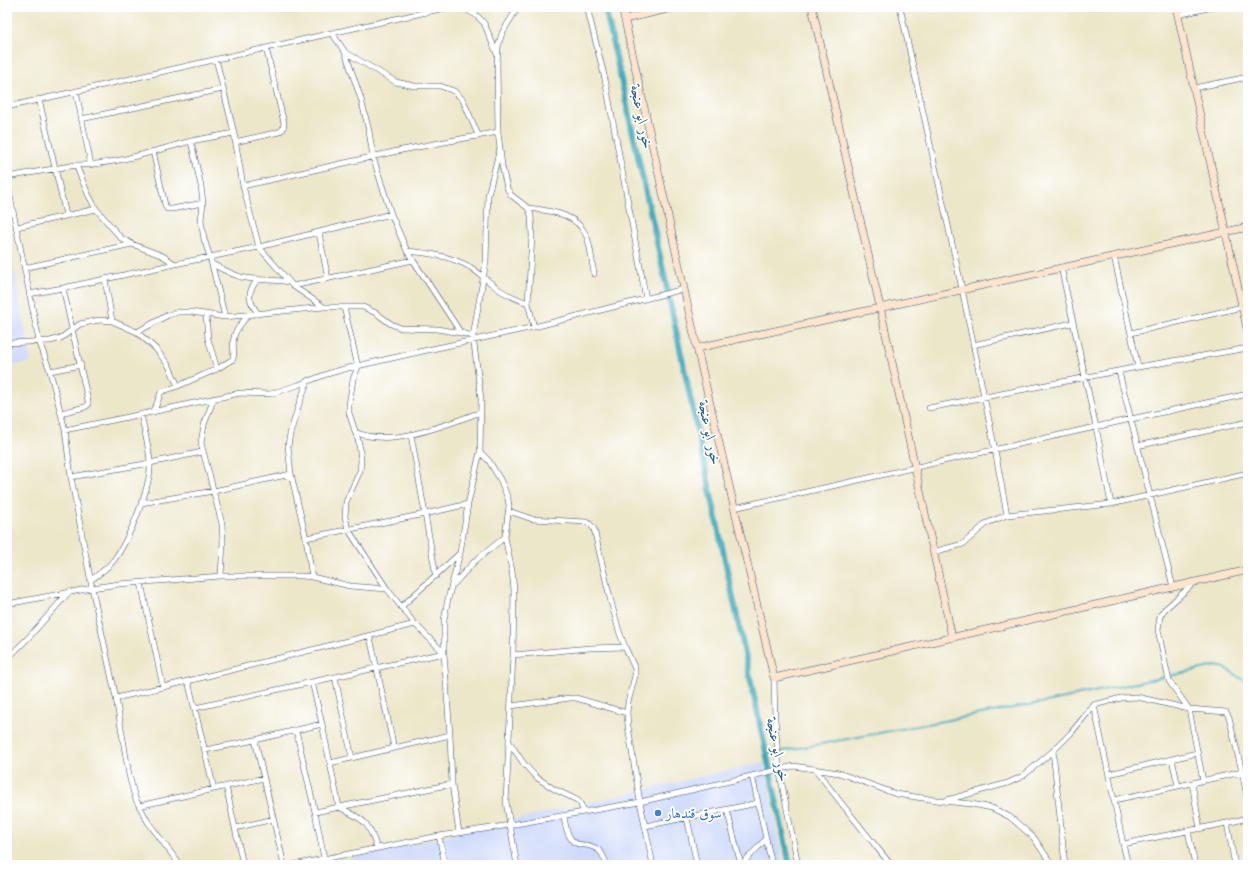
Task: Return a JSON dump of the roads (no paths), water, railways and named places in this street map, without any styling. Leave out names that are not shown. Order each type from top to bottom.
[{"type":"street","points":[[7,107],[449,7]]},
{"type":"street","points":[[462,7],[476,15],[484,23],[498,57]]},
{"type":"street","points":[[518,7],[502,33],[498,47],[498,132],[502,166],[507,188],[511,195],[528,208],[531,215],[533,226],[528,302],[534,327]]},
{"type":"street","points":[[587,7],[605,79],[646,299]]},
{"type":"street","points":[[622,7],[697,348],[774,678],[777,769],[798,865]]},
{"type":"street","points":[[625,19],[676,7]]},
{"type":"street","points":[[812,7],[880,307],[952,637]]},
{"type":"street","points":[[900,7],[962,289],[1007,515]]},
{"type":"street","points":[[1212,7],[1177,11],[1244,308],[1248,333]]},
{"type":"street","points":[[332,33],[345,52],[362,99],[373,157],[390,214],[407,251],[461,333]]},
{"type":"street","points":[[235,142],[279,132],[283,129],[284,123],[266,48]]},
{"type":"street","points":[[345,52],[396,82],[414,86],[440,86],[454,91],[463,100],[478,135]]},
{"type":"street","points":[[216,59],[234,133],[243,186],[259,247],[293,286],[324,307]]},
{"type":"street","points":[[1194,88],[1248,77]]},
{"type":"street","points":[[82,119],[223,89]]},
{"type":"street","points":[[76,91],[91,165]]},
{"type":"street","points":[[39,99],[66,215]]},
{"type":"street","points":[[243,186],[402,150],[498,132]]},
{"type":"street","points":[[7,177],[54,168],[109,162],[234,133]]},
{"type":"street","points":[[191,142],[203,203],[202,220],[204,239],[212,264],[225,317]]},
{"type":"street","points":[[459,833],[452,784],[444,653],[444,620],[460,553],[468,504],[480,452],[480,388],[473,339],[486,262],[488,195],[500,148]]},
{"type":"street","points":[[153,151],[167,209],[203,203]]},
{"type":"street","points":[[76,165],[96,209],[121,238],[132,244],[152,251],[175,264]]},
{"type":"street","points":[[7,181],[39,341],[50,371],[65,430],[71,477],[92,588],[116,698],[131,787],[148,822],[180,865]]},
{"type":"street","points":[[528,208],[552,211],[571,218],[580,226],[587,237],[594,274]]},
{"type":"street","points":[[17,227],[96,209]]},
{"type":"street","points":[[29,294],[259,247],[390,214]]},
{"type":"street","points":[[697,348],[1248,226]]},
{"type":"street","points":[[319,233],[328,279]]},
{"type":"street","points":[[24,268],[132,244]]},
{"type":"street","points":[[407,251],[445,257],[470,267],[498,289],[518,300],[528,302]]},
{"type":"street","points":[[1114,256],[1138,368]]},
{"type":"street","points":[[293,286],[413,260]]},
{"type":"street","points":[[212,264],[233,275],[243,278],[289,282]]},
{"type":"street","points":[[1061,267],[1084,378],[1096,427],[1111,504]]},
{"type":"street","points":[[105,279],[112,321]]},
{"type":"street","points":[[258,279],[251,288],[249,295],[251,304],[258,314]]},
{"type":"street","points":[[61,413],[88,405],[81,365],[63,288]]},
{"type":"street","points":[[65,430],[240,393],[270,394],[327,374],[473,339],[534,327],[684,289]]},
{"type":"street","points":[[137,332],[168,315],[178,312],[225,317],[247,316],[324,307],[363,307],[370,309],[391,324],[401,328],[437,329],[461,333],[473,339]]},
{"type":"street","points":[[344,307],[358,367],[353,379],[349,398],[349,413],[359,443],[361,461],[360,471],[346,502],[345,517],[348,529],[387,589],[415,624],[444,653]]},
{"type":"street","points":[[1131,332],[1244,308]]},
{"type":"street","points":[[206,315],[208,339],[217,369]]},
{"type":"street","points":[[152,412],[161,392],[217,369],[233,359],[233,338],[247,316]]},
{"type":"street","points":[[7,343],[61,338],[80,324],[100,320],[112,321],[137,332],[163,357],[178,386]]},
{"type":"street","points":[[973,345],[1072,323]]},
{"type":"street","points":[[929,408],[1248,348]]},
{"type":"street","points":[[50,371],[81,365]]},
{"type":"street","points":[[1119,372],[1173,587]]},
{"type":"street","points":[[308,380],[290,434],[288,458],[306,538],[312,577]]},
{"type":"street","points":[[734,508],[995,450],[1130,418],[1248,394]]},
{"type":"street","points":[[214,398],[208,414],[201,443],[202,452],[222,524],[220,576]]},
{"type":"street","points":[[355,432],[364,436],[375,437],[411,435],[481,412]]},
{"type":"street","points":[[91,580],[102,573],[114,561],[129,535],[146,488],[150,464],[141,414]]},
{"type":"street","points":[[1137,446],[1248,422]]},
{"type":"street","points":[[411,435],[436,576]]},
{"type":"street","points":[[71,477],[150,464],[202,452]]},
{"type":"street","points":[[480,452],[488,461],[501,481],[508,499],[509,511],[505,537],[512,571],[514,590],[513,655],[506,802],[517,865]]},
{"type":"street","points":[[933,552],[963,544],[987,523],[1007,515],[1111,504],[1248,473]]},
{"type":"street","points":[[141,503],[214,491],[291,474]]},
{"type":"street","points":[[306,538],[468,504]]},
{"type":"street","points":[[509,511],[532,518],[580,521],[590,524],[595,533],[610,598],[624,647],[635,668],[635,676],[628,702],[627,713],[640,802],[654,865]]},
{"type":"street","points":[[451,588],[475,562],[505,537]]},
{"type":"street","points":[[401,607],[460,553]]},
{"type":"street","points":[[774,678],[1248,570]]},
{"type":"street","points":[[7,604],[92,588],[220,576],[273,575],[312,577],[350,586],[387,589]]},
{"type":"street","points":[[1195,582],[1164,610],[1158,622],[1159,639],[1170,684],[1190,709],[1203,781]]},
{"type":"street","points":[[141,583],[163,687]]},
{"type":"street","points":[[7,659],[29,637],[69,592]]},
{"type":"street","points":[[116,698],[370,637],[415,624]]},
{"type":"street","points":[[370,637],[394,748]]},
{"type":"street","points":[[513,655],[590,648],[624,647]]},
{"type":"street","points":[[195,708],[444,653]]},
{"type":"street","points":[[335,677],[352,758]]},
{"type":"street","points":[[188,681],[214,789]]},
{"type":"street","points":[[312,682],[339,807],[365,822],[371,830],[377,848]]},
{"type":"street","points":[[943,801],[1008,783],[1023,776],[1053,751],[1071,733],[1094,705],[1121,698],[1137,697],[1190,709],[1224,712],[1228,714],[1248,802]]},
{"type":"street","points":[[511,706],[576,698],[627,713]]},
{"type":"street","points":[[1094,705],[1128,865]]},
{"type":"street","points":[[205,750],[322,724]]},
{"type":"street","points":[[296,730],[324,858]]},
{"type":"street","points":[[330,763],[450,735]]},
{"type":"street","points":[[255,740],[284,865]]},
{"type":"street","points":[[509,742],[531,772],[554,789],[577,800],[584,812]]},
{"type":"street","points":[[1053,751],[1065,865]]},
{"type":"street","points":[[1109,774],[1197,754]]},
{"type":"street","points":[[1172,759],[1178,786]]},
{"type":"street","points":[[293,865],[439,836],[640,802],[794,766],[840,773],[896,794],[981,805],[992,808],[1010,817],[1034,838],[1052,865]]},
{"type":"street","points":[[815,769],[891,865]]},
{"type":"street","points":[[1114,800],[1248,771]]},
{"type":"street","points":[[752,776],[772,865]]},
{"type":"street","points":[[139,806],[264,778]]},
{"type":"street","points":[[1192,783],[1200,828]]},
{"type":"street","points":[[315,812],[452,784]]},
{"type":"street","points":[[226,786],[243,865]]},
{"type":"street","points":[[645,826],[758,803]]},
{"type":"street","points":[[727,810],[741,865]]},
{"type":"street","points":[[564,816],[573,842],[596,848],[602,852],[607,865]]},
{"type":"street","points":[[687,818],[697,865]]},
{"type":"street","points":[[1123,844],[1248,818]]},
{"type":"street","points":[[235,828],[274,819]]},
{"type":"street","points":[[1227,823],[1235,865]]},
{"type":"street","points":[[1188,831],[1195,865]]},
{"type":"street","points":[[439,836],[445,865]]},
{"type":"street","points":[[741,865],[766,839]]},
{"type":"waterway","name":"خور ابو عنجة","points":[[605,7],[667,288],[790,865]]},
{"type":"waterway","points":[[767,754],[1051,701],[1216,666],[1225,668],[1248,683]]},
{"type":"place","name":"سوق قندهار","points":[[658,813]]}]
